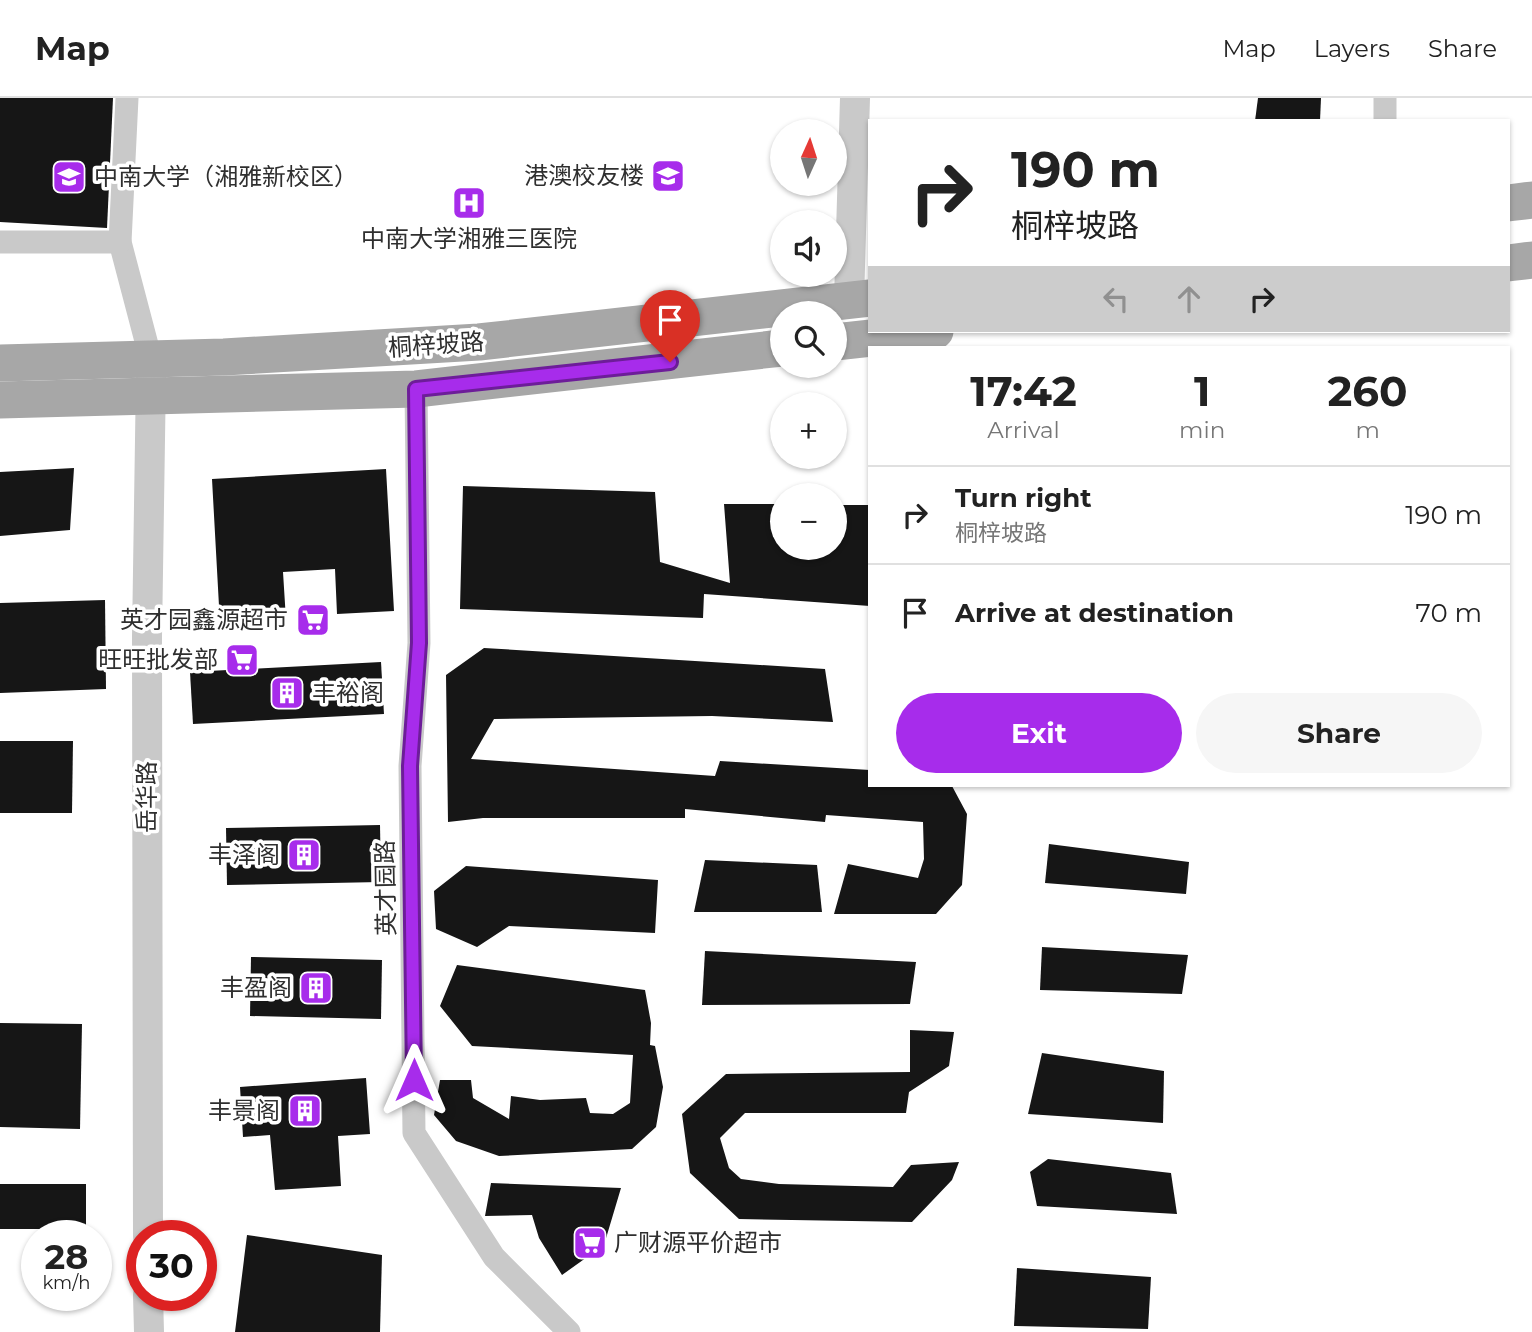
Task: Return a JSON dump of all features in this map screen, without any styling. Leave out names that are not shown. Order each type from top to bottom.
[{"type":"main road","points":[[1510,203],[1532,200]]},
{"type":"main road","points":[[1510,212],[1532,211]]},
{"type":"main road","points":[[1510,263],[1532,260]]},
{"type":"main road","points":[[1510,269],[1532,268]]},
{"type":"main road","name":"桐梓坡路","points":[[0,363],[150,359],[479,342],[859,299]]},
{"type":"main road","points":[[847,341],[916,333]]},
{"type":"main road","name":"桐梓坡路","points":[[0,400],[416,389],[770,349]]},
{"type":"street","points":[[127,98],[120,242],[150,359]]},
{"type":"street","points":[[855,98],[859,299]]},
{"type":"street","points":[[1385,98],[1385,119]]},
{"type":"street","points":[[0,242],[120,242]]},
{"type":"street","name":"岳华路","points":[[148,1220],[146,637],[152,397],[150,359]]},
{"type":"street","name":"英才园路","points":[[416,389],[419,643],[410,766],[414,1133],[494,1257],[569,1332]]},
{"type":"street","points":[[148,1311],[149,1332]]},
{"type":"building","points":[[0,98],[113,98],[107,228],[0,222]]},
{"type":"building","points":[[1258,98],[1321,98],[1320,119],[1255,119]]},
{"type":"building","points":[[74,468],[70,530],[0,536],[0,472]]},
{"type":"building","points":[[386,469],[394,611],[337,614],[335,569],[283,572],[286,620],[220,624],[212,479]]},
{"type":"building","points":[[463,486],[655,492],[660,562],[730,583],[724,504],[770,504],[770,560],[847,560],[847,505],[868,505],[868,606],[704,594],[703,618],[460,609]]},
{"type":"building","points":[[105,600],[106,689],[0,693],[0,603]]},
{"type":"building","points":[[484,648],[825,669],[833,722],[712,716],[494,719],[471,759],[715,776],[720,761],[868,770],[868,787],[953,787],[967,814],[962,885],[936,914],[834,914],[848,864],[918,878],[924,859],[923,822],[826,815],[825,822],[685,809],[685,818],[483,818],[448,822],[446,675]]},
{"type":"building","name":"丰裕阁","points":[[381,662],[384,714],[193,724],[190,672]]},
{"type":"building","points":[[0,741],[73,741],[72,813],[0,813]]},
{"type":"building","name":"丰泽阁","points":[[380,825],[381,882],[227,885],[226,828]]},
{"type":"building","points":[[1049,844],[1189,862],[1186,894],[1045,883]]},
{"type":"building","points":[[705,860],[817,865],[822,912],[694,912]]},
{"type":"building","points":[[466,866],[658,880],[655,933],[509,926],[477,947],[436,929],[434,891]]},
{"type":"building","points":[[1042,947],[1188,955],[1182,994],[1040,990]]},
{"type":"building","points":[[705,951],[916,962],[910,1004],[702,1005]]},
{"type":"building","name":"丰盈阁","points":[[251,957],[382,960],[381,1019],[250,1016]]},
{"type":"building","points":[[457,965],[645,990],[651,1023],[650,1045],[655,1046],[663,1087],[656,1127],[632,1149],[499,1156],[456,1141],[434,1115],[440,1080],[471,1080],[473,1098],[509,1119],[511,1096],[540,1100],[586,1098],[590,1113],[613,1114],[630,1103],[633,1055],[472,1046],[440,1006]]},
{"type":"building","points":[[0,1023],[82,1024],[80,1129],[0,1127]]},
{"type":"building","points":[[910,1030],[954,1032],[949,1066],[909,1092],[906,1113],[745,1113],[720,1138],[729,1168],[741,1179],[779,1184],[893,1187],[911,1165],[959,1162],[952,1180],[912,1222],[739,1219],[690,1173],[682,1114],[726,1074],[910,1072]]},
{"type":"building","points":[[1042,1053],[1164,1071],[1163,1123],[1028,1114]]},
{"type":"building","name":"丰景阁","points":[[366,1078],[370,1134],[338,1136],[341,1186],[275,1190],[270,1135],[243,1137],[240,1087]]},
{"type":"building","points":[[1048,1159],[1171,1173],[1177,1214],[1037,1206],[1030,1172]]},
{"type":"building","points":[[491,1183],[621,1188],[604,1245],[562,1275],[539,1238],[532,1215],[485,1216]]},
{"type":"building","points":[[0,1184],[86,1184],[86,1220],[21,1220],[21,1229],[0,1229]]},
{"type":"building","points":[[247,1235],[382,1255],[380,1332],[235,1332]]},
{"type":"building","points":[[1017,1268],[1151,1277],[1148,1329],[1014,1326]]},
{"type":"place","name":"港澳校友楼","points":[[668,176]]},
{"type":"place","name":"中南大学（湘雅新校区）","points":[[69,177]]},
{"type":"place","name":"中南大学湘雅三医院","points":[[469,203]]},
{"type":"place","name":"英才园鑫源超市","points":[[313,620]]},
{"type":"place","name":"旺旺批发部","points":[[242,660]]},
{"type":"place","name":"丰裕阁","points":[[287,693]]},
{"type":"place","name":"丰泽阁","points":[[304,855]]},
{"type":"place","name":"丰盈阁","points":[[316,988]]},
{"type":"place","name":"丰景阁","points":[[305,1111]]},
{"type":"place","name":"广财源平价超市","points":[[590,1243]]},
{"type":"route","points":[[414,1080],[410,766],[419,643],[416,389],[670,362]]}]
